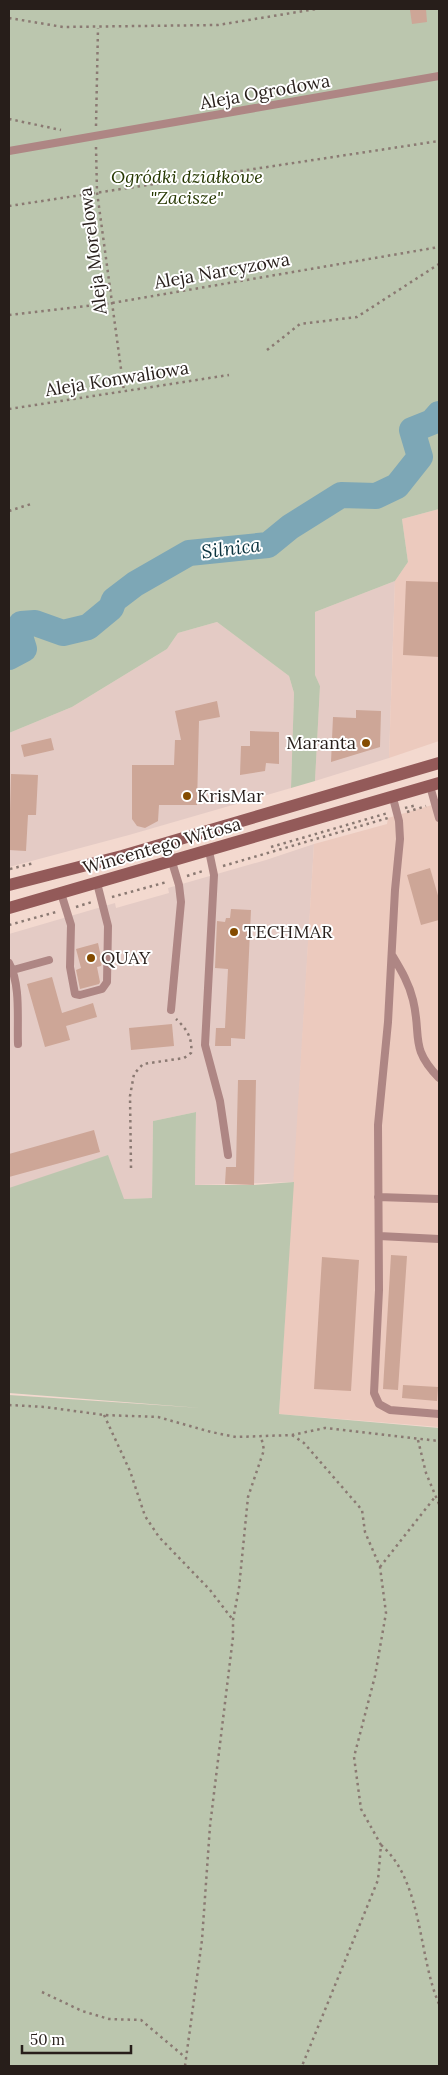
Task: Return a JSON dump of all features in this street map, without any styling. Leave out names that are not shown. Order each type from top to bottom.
[{"type":"main road","name":"Wincentego Witosa","points":[[9,885],[129,854],[439,763]]},
{"type":"main road","name":"Wincentego Witosa","points":[[9,908],[435,785]]},
{"type":"lane","name":"Aleja Ogrodowa","points":[[9,151],[439,76]]},
{"type":"lane","points":[[435,785],[439,818]]},
{"type":"lane","points":[[393,798],[399,821],[400,839],[378,1125],[376,1399],[383,1408],[390,1410],[439,1414]]},
{"type":"lane","points":[[208,851],[214,875],[205,1044],[220,1101],[228,1155]]},
{"type":"lane","points":[[170,1010],[181,902],[179,885],[172,862]]},
{"type":"lane","points":[[62,893],[71,926],[72,978],[76,994],[80,995],[102,989],[107,982],[108,926],[97,883]]},
{"type":"lane","points":[[392,955],[406,978],[414,1002],[421,1056],[439,1078]]},
{"type":"lane","points":[[18,1044],[11,967],[49,960]]},
{"type":"lane","points":[[378,1197],[439,1199]]},
{"type":"lane","points":[[378,1236],[439,1238]]},
{"type":"path","points":[[9,18],[63,27],[218,25],[316,9]]},
{"type":"path","name":"Aleja Morelowa","points":[[98,28],[97,192],[124,391]]},
{"type":"path","points":[[9,119],[67,131]]},
{"type":"path","points":[[9,206],[439,140]]},
{"type":"path","name":"Aleja Narcyzowa","points":[[9,315],[112,303],[439,247]]},
{"type":"path","points":[[267,350],[300,324],[357,317],[439,264]]},
{"type":"path","name":"Aleja Konwaliowa","points":[[9,409],[229,375]]},
{"type":"path","points":[[9,511],[31,504]]},
{"type":"path","points":[[131,1168],[130,1096],[134,1074],[143,1064],[184,1058],[191,1053],[191,1042],[187,1032],[170,1010]]},
{"type":"path","points":[[9,1405],[45,1407],[104,1415],[158,1417],[211,1432],[236,1436],[292,1434],[324,1428],[439,1441]]},
{"type":"path","points":[[104,1415],[130,1471],[145,1516],[159,1537],[210,1590],[233,1620]]},
{"type":"path","points":[[292,1434],[304,1443],[362,1510],[365,1532],[380,1567],[386,1613],[375,1676],[354,1757],[361,1809],[381,1845],[394,1856],[416,1912],[432,1987],[439,2004]]},
{"type":"path","points":[[185,2066],[202,1940],[210,1826],[233,1637],[233,1620],[239,1588],[248,1497],[264,1450],[261,1436]]},
{"type":"path","points":[[418,1440],[435,1497],[439,1504]]},
{"type":"path","points":[[380,1567],[435,1497]]},
{"type":"path","points":[[302,2066],[378,1880],[381,1845]]},
{"type":"path","points":[[42,1992],[82,2011],[100,2016],[141,2020],[186,2058]]},
{"type":"shaded area","points":[[439,509],[439,741],[389,758],[395,581],[408,562],[402,519]]},
{"type":"shaded area","points":[[395,581],[389,758],[315,781],[320,686],[315,676],[315,612]]},
{"type":"shaded area","points":[[217,622],[289,676],[294,693],[291,788],[129,835],[9,867],[9,733],[72,707],[167,649],[178,633]]},
{"type":"shaded area","points":[[439,803],[439,1427],[279,1414],[314,844],[387,824],[388,818]]},
{"type":"shaded area","points":[[314,844],[294,1182],[195,1185],[196,1112],[153,1121],[152,1198],[124,1199],[9,1188],[9,934],[115,903],[116,908],[169,893],[168,888]]},
{"type":"green space","name":"Ogródki działkowe \"Zacisze\"","points":[[9,9],[439,9],[439,509],[402,519],[408,562],[395,581],[315,612],[315,675],[320,686],[315,781],[291,788],[294,693],[289,676],[217,622],[178,633],[167,649],[72,707],[9,733]]},
{"type":"green space","points":[[196,1112],[195,1185],[254,1185],[294,1182],[279,1414],[439,1428],[439,2066],[9,2066],[9,1395],[201,1408],[9,1393],[9,1188],[108,1155],[124,1199],[152,1198],[153,1121]]},
{"type":"building","points":[[426,9],[427,22],[412,24],[410,10]]},
{"type":"building","points":[[406,581],[439,582],[439,657],[403,655]]},
{"type":"building","points":[[217,701],[220,717],[199,721],[197,805],[159,805],[158,821],[145,828],[137,826],[132,819],[132,765],[174,765],[175,740],[181,740],[175,711]]},
{"type":"building","points":[[356,710],[381,711],[380,747],[331,762],[333,717],[356,718]]},
{"type":"building","points":[[250,731],[279,732],[279,764],[266,763],[265,771],[240,775],[241,746],[250,746]]},
{"type":"building","points":[[51,738],[54,750],[24,757],[21,745]]},
{"type":"building","points":[[11,774],[38,775],[36,815],[28,815],[26,851],[9,850]]},
{"type":"building","points":[[430,868],[439,899],[439,920],[421,925],[407,875]]},
{"type":"building","points":[[231,909],[251,910],[245,1039],[231,1038],[231,1046],[215,1046],[216,1028],[225,1028],[228,969],[215,968],[217,921],[225,922],[226,918],[230,918]]},
{"type":"building","points":[[98,943],[102,962],[101,966],[97,967],[100,982],[99,984],[80,989],[76,970],[81,968],[76,949]]},
{"type":"building","points":[[52,977],[62,1013],[93,1003],[97,1017],[66,1026],[70,1040],[45,1047],[27,984]]},
{"type":"building","points":[[172,1024],[174,1046],[131,1050],[129,1028]]},
{"type":"building","points":[[238,1080],[256,1080],[254,1185],[225,1184],[226,1167],[236,1167]]},
{"type":"building","points":[[94,1130],[100,1152],[9,1177],[9,1154]]},
{"type":"building","points":[[391,1255],[407,1256],[398,1390],[383,1389]]},
{"type":"building","points":[[322,1257],[359,1260],[351,1391],[314,1389]]},
{"type":"building","points":[[403,1385],[438,1387],[437,1401],[402,1398]]},
{"type":"waterway","name":"Silnica","points":[[9,657],[24,649],[19,633],[21,624],[35,623],[63,633],[88,627],[111,608],[114,600],[135,584],[189,553],[268,545],[290,527],[341,495],[376,496],[397,486],[420,457],[412,430],[432,422],[439,414]]},
{"type":"place","name":"Maranta","points":[[366,743]]},
{"type":"place","name":"KrisMar","points":[[187,796]]},
{"type":"place","name":"TECHMAR","points":[[234,932]]},
{"type":"place","name":"QUAY","points":[[91,958]]}]
